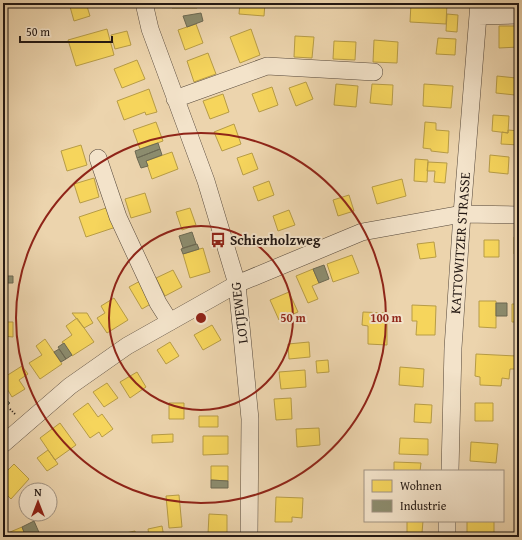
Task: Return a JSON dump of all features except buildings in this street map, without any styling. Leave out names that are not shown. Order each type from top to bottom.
[{"type":"street","name":"LOTJEWEG","points":[[144,3],[150,29],[206,181],[237,284],[250,419],[249,537]]},
{"type":"street","name":"KATTOWITZER STRASSE","points":[[450,470],[453,348],[462,214],[479,10],[519,15]]},
{"type":"street","points":[[175,99],[267,66],[374,72]]},
{"type":"street","points":[[98,158],[118,217],[146,279],[158,303],[170,322]]},
{"type":"street","points":[[3,444],[70,386],[127,346],[237,284],[362,232],[462,214],[519,215]]},
{"type":"street","points":[[447,522],[447,537]]},
{"type":"place","name":"Schierholzweg","points":[[218,240]]}]
